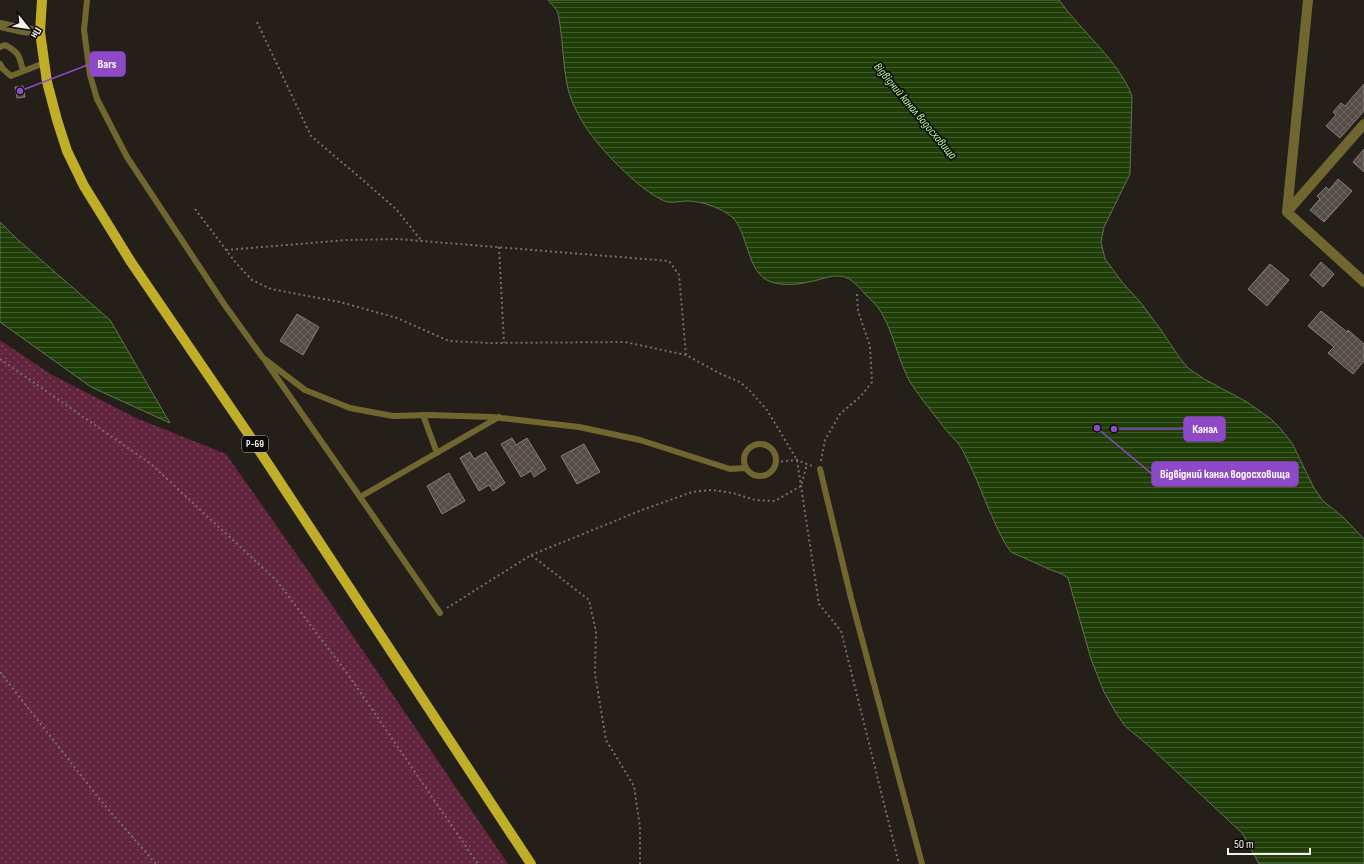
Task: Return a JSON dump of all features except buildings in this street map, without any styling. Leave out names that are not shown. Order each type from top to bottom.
[{"type":"main road","name":"Р-69","points":[[42,0],[40,32],[47,82],[67,152],[84,186],[111,230],[255,445],[531,864]]},
{"type":"street","points":[[1287,212],[1308,0]]},
{"type":"street","points":[[0,25],[40,32]]},
{"type":"street","points":[[1287,212],[1364,124]]},
{"type":"street","points":[[1287,212],[1364,282]]},
{"type":"lane","points":[[87,0],[84,30],[90,75],[97,99],[127,157],[224,304],[440,613]]},
{"type":"lane","points":[[0,47],[5,45],[17,53],[20,57],[23,71]]},
{"type":"lane","points":[[0,64],[11,76],[44,63]]},
{"type":"lane","points":[[263,358],[305,390],[350,408],[393,416],[422,415],[499,418],[579,427],[640,440],[730,469],[745,468]]},
{"type":"lane","points":[[422,415],[437,453]]},
{"type":"lane","points":[[360,497],[499,418]]},
{"type":"lane","points":[[760,443],[770,447],[774,451],[776,462],[772,471],[763,476],[752,475],[745,468],[743,456],[749,447],[760,443]]},
{"type":"lane","points":[[820,469],[851,598],[922,864]]},
{"type":"path","points":[[257,22],[311,136],[396,209],[421,240]]},
{"type":"path","points":[[195,209],[236,264],[252,280],[270,289],[340,302],[390,316],[449,341],[504,343],[625,342],[686,355],[721,374],[740,382],[751,392],[767,410],[797,460],[819,604],[842,630],[899,864]]},
{"type":"path","points":[[226,250],[347,240],[397,239],[669,261],[679,276],[686,355]]},
{"type":"path","points":[[499,247],[504,343]]},
{"type":"path","points":[[776,462],[797,460],[820,469],[825,440],[840,414],[862,396],[872,382],[870,346],[858,311],[857,294]]},
{"type":"path","points":[[0,359],[151,464],[277,581],[347,673],[478,864]]},
{"type":"path","points":[[440,613],[531,555],[642,510],[692,492],[712,490],[754,500],[776,501],[801,486],[807,464]]},
{"type":"path","points":[[531,555],[589,600],[596,632],[595,674],[606,740],[634,786],[640,827],[640,864]]},
{"type":"path","points":[[0,672],[100,801],[156,864]]},
{"type":"shaded area","points":[[0,340],[52,375],[136,418],[226,454],[323,592],[508,864],[0,864]]},
{"type":"water","points":[[548,0],[1059,0],[1109,58],[1126,83],[1132,96],[1130,174],[1104,227],[1101,242],[1105,259],[1122,282],[1141,303],[1188,368],[1204,379],[1247,402],[1271,419],[1279,427],[1292,443],[1314,488],[1323,501],[1343,517],[1364,539],[1364,864],[1259,864],[1243,834],[1149,746],[1125,726],[1104,692],[1091,659],[1068,578],[1011,552],[1007,547],[989,510],[974,473],[961,448],[910,382],[889,329],[878,307],[857,285],[846,277],[835,276],[794,284],[778,284],[769,281],[762,277],[756,270],[737,223],[732,217],[711,206],[693,201],[668,202],[659,199],[638,184],[607,154],[593,137],[574,105],[566,77],[558,14],[556,9]]},
{"type":"water","points":[[0,222],[17,239],[110,320],[170,423],[91,387],[0,322]]},
{"type":"place","name":"Bars","points":[[20,91]]},
{"type":"place","name":"Відвідний канал водосховища","points":[[1097,428]]},
{"type":"place","name":"Канал","points":[[1114,429]]}]
